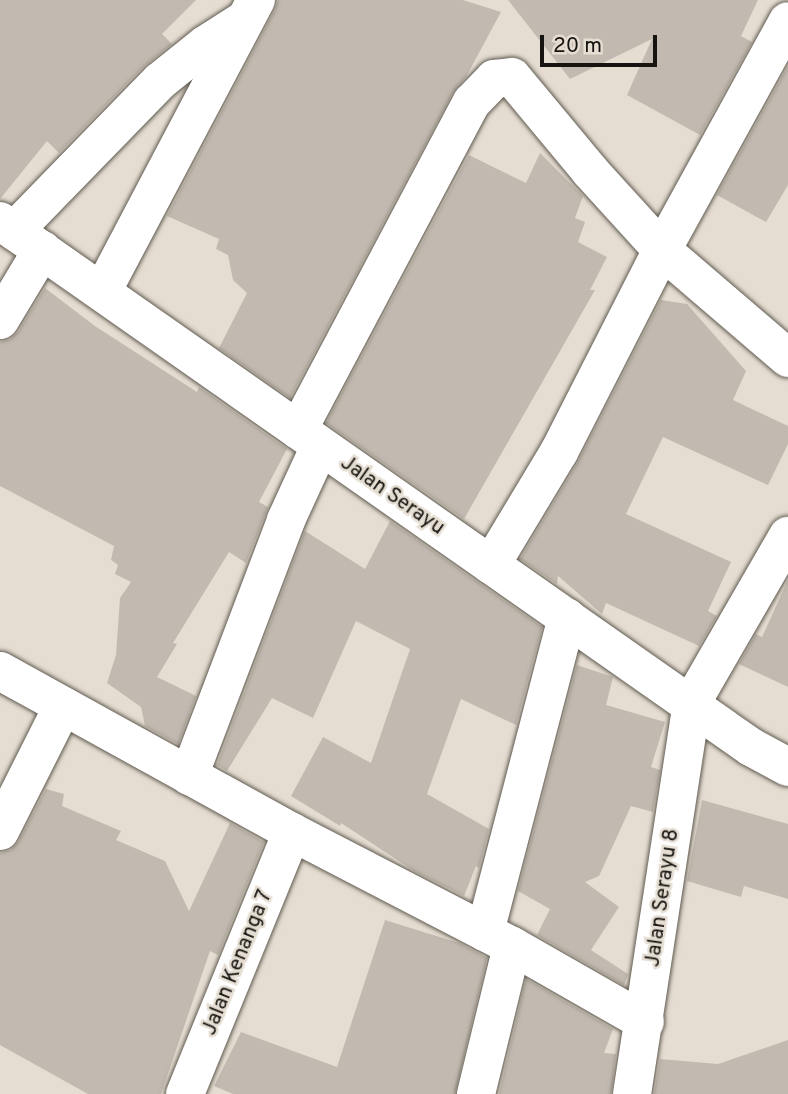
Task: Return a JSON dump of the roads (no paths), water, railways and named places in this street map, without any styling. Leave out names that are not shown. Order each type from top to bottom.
[{"type":"street","points":[[0,320],[19,234],[160,81],[252,9]]},
{"type":"street","points":[[103,290],[252,9]]},
{"type":"street","points":[[491,565],[559,452],[662,250],[788,21]]},
{"type":"street","points":[[189,776],[286,520],[309,438],[472,102],[494,79],[512,77],[590,171],[662,250],[788,358]]},
{"type":"street","name":"Jalan Serayu","points":[[19,234],[103,290],[491,565],[692,702],[751,747],[788,767]]},
{"type":"street","points":[[692,702],[788,536]]},
{"type":"street","points":[[476,1094],[498,939],[567,617]]},
{"type":"street","points":[[0,671],[292,832],[498,939],[645,1022]]},
{"type":"street","name":"Jalan Serayu 8","points":[[632,1094],[692,702]]},
{"type":"street","points":[[0,831],[63,706]]},
{"type":"street","name":"Jalan Kenanga 7","points":[[185,1094],[292,832]]}]
